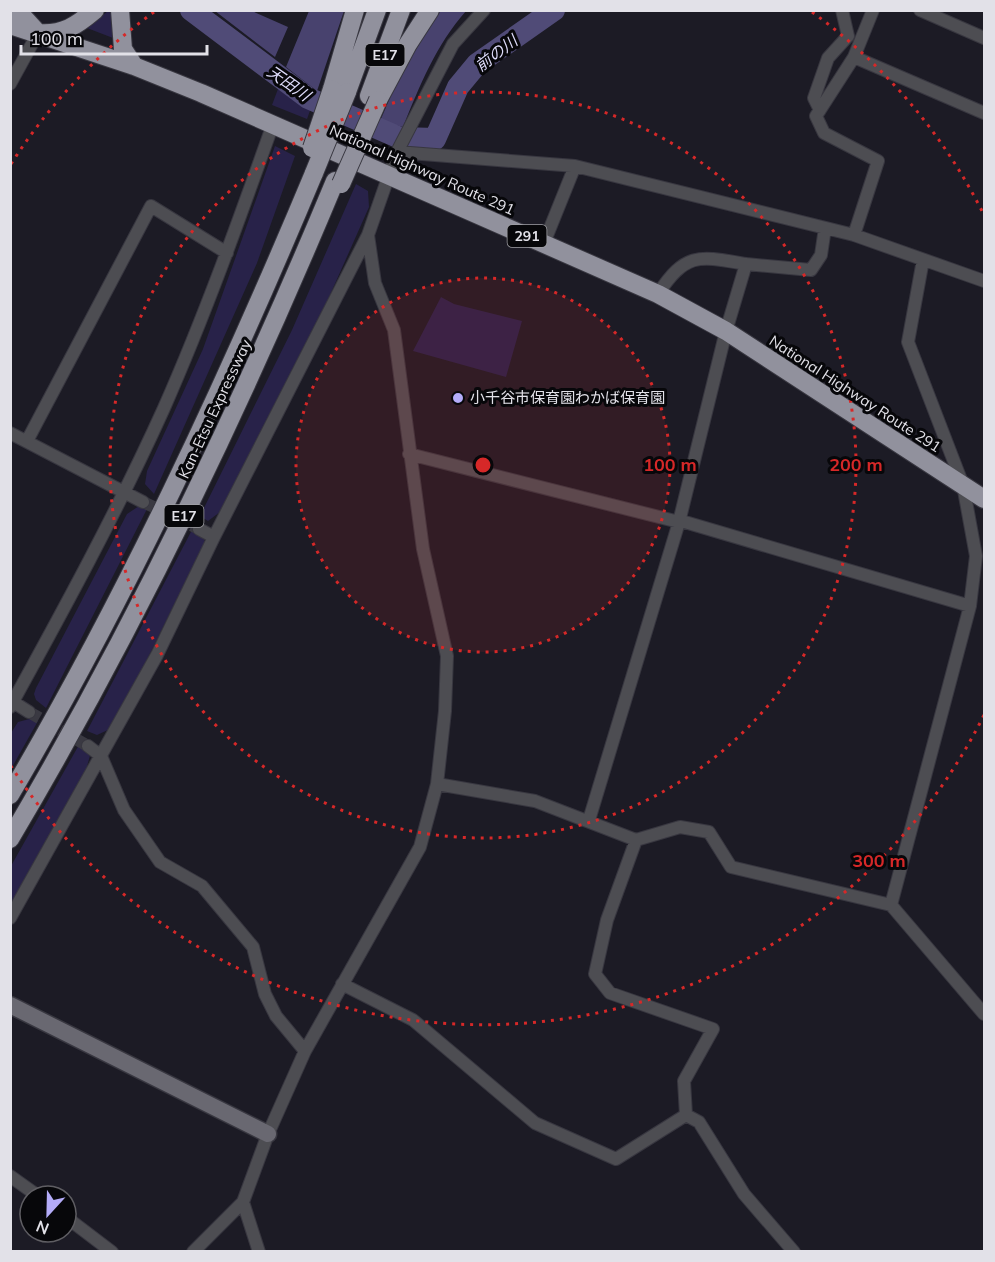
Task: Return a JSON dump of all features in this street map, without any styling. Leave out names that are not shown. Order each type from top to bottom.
[{"type":"highway","points":[[17,10],[38,33],[62,33],[95,10]]},
{"type":"highway","points":[[120,10],[123,49],[134,66]]},
{"type":"highway","points":[[339,90],[355,10]]},
{"type":"highway","name":"Kan-Etsu Expressway","points":[[10,795],[83,665],[141,553],[235,356],[310,171],[339,90],[377,10]]},
{"type":"highway","name":"Kan-Etsu Expressway","points":[[10,839],[102,676],[212,459],[338,183],[373,100],[401,10]]},
{"type":"highway","points":[[373,100],[430,10]]},
{"type":"highway","name":"National Highway Route 291","points":[[10,24],[134,66],[273,124],[658,294],[726,331],[984,499]]},
{"type":"street","points":[[10,918],[157,655],[214,537],[368,236],[398,152],[453,44],[484,10]]},
{"type":"street","points":[[820,110],[814,98],[828,58],[848,36],[842,10]]},
{"type":"street","points":[[854,235],[878,161],[824,133],[816,116],[854,57],[873,10]]},
{"type":"street","points":[[920,10],[984,38]]},
{"type":"street","points":[[10,84],[38,33]]},
{"type":"street","points":[[854,57],[984,113]]},
{"type":"street","points":[[29,712],[11,703],[124,492],[164,407],[227,253],[273,124]]},
{"type":"street","points":[[398,152],[575,166],[854,235],[984,281]]},
{"type":"street","points":[[544,243],[575,166]]},
{"type":"street","points":[[27,441],[151,206],[227,253]]},
{"type":"street","points":[[658,294],[669,277],[687,261],[709,257],[746,264],[811,270],[821,255],[825,228]]},
{"type":"street","points":[[194,1251],[243,1202],[268,1134],[305,1051],[420,847],[437,784],[445,711],[447,656],[423,549],[394,330],[375,283],[368,236]]},
{"type":"street","points":[[891,905],[970,606],[976,556],[963,485],[908,342],[923,260]]},
{"type":"street","points":[[588,820],[678,521],[726,331],[746,264]]},
{"type":"street","points":[[10,433],[143,502]]},
{"type":"street","points":[[409,454],[678,521],[970,606]]},
{"type":"street","points":[[199,529],[214,537]]},
{"type":"street","points":[[88,746],[101,756],[124,810],[160,862],[202,886],[253,947],[265,994],[273,1009],[305,1051]]},
{"type":"street","points":[[437,784],[535,801],[636,840],[680,827],[709,832],[731,867],[891,905],[984,1014]]},
{"type":"street","points":[[636,840],[607,920],[595,974],[610,993],[712,1029],[684,1081],[686,1115]]},
{"type":"street","points":[[342,984],[412,1020],[535,1123],[616,1159],[686,1115]]},
{"type":"street","points":[[10,1005],[268,1134]]},
{"type":"street","points":[[686,1115],[699,1122],[744,1194],[794,1251]]},
{"type":"street","points":[[243,1202],[260,1251]]},
{"type":"street","points":[[78,1226],[112,1251]]},
{"type":"shaded area","points":[[108,11],[112,11],[113,38],[87,28]]},
{"type":"shaded area","points":[[215,11],[252,11],[288,27],[275,57]]},
{"type":"shaded area","points":[[309,11],[344,11],[317,91],[286,67]]},
{"type":"shaded area","points":[[439,11],[466,11],[437,52],[403,127],[380,121],[399,77]]},
{"type":"shaded area","points":[[281,81],[312,105],[307,119],[272,105]]},
{"type":"shaded area","points":[[275,146],[295,156],[257,263],[154,494],[145,484],[147,471],[203,349]]},
{"type":"shaded area","points":[[356,184],[368,191],[369,207],[314,331],[220,512],[208,521],[200,516],[292,330]]},
{"type":"shaded area","points":[[441,297],[454,304],[522,321],[506,377],[413,351]]},
{"type":"shaded area","points":[[139,506],[147,509],[46,708],[36,700],[34,694],[36,688],[127,514]]},
{"type":"shaded area","points":[[193,528],[202,534],[205,542],[123,708],[110,729],[97,735],[87,731]]},
{"type":"shaded area","points":[[33,718],[38,721],[11,769],[11,733],[18,722]]},
{"type":"shaded area","points":[[80,743],[91,752],[84,777],[11,908],[11,866]]},
{"type":"waterway","name":"天田川","points":[[191,10],[308,98],[400,138],[435,139],[458,87],[477,64],[554,10]]},
{"type":"tunnel","points":[[143,502],[199,529]]},
{"type":"tunnel","points":[[29,712],[88,746]]},
{"type":"place","name":"小千谷市保育園わかば保育園","points":[[458,398]]},
{"type":"water label","name":"前の川","points":[[496,53]]}]
